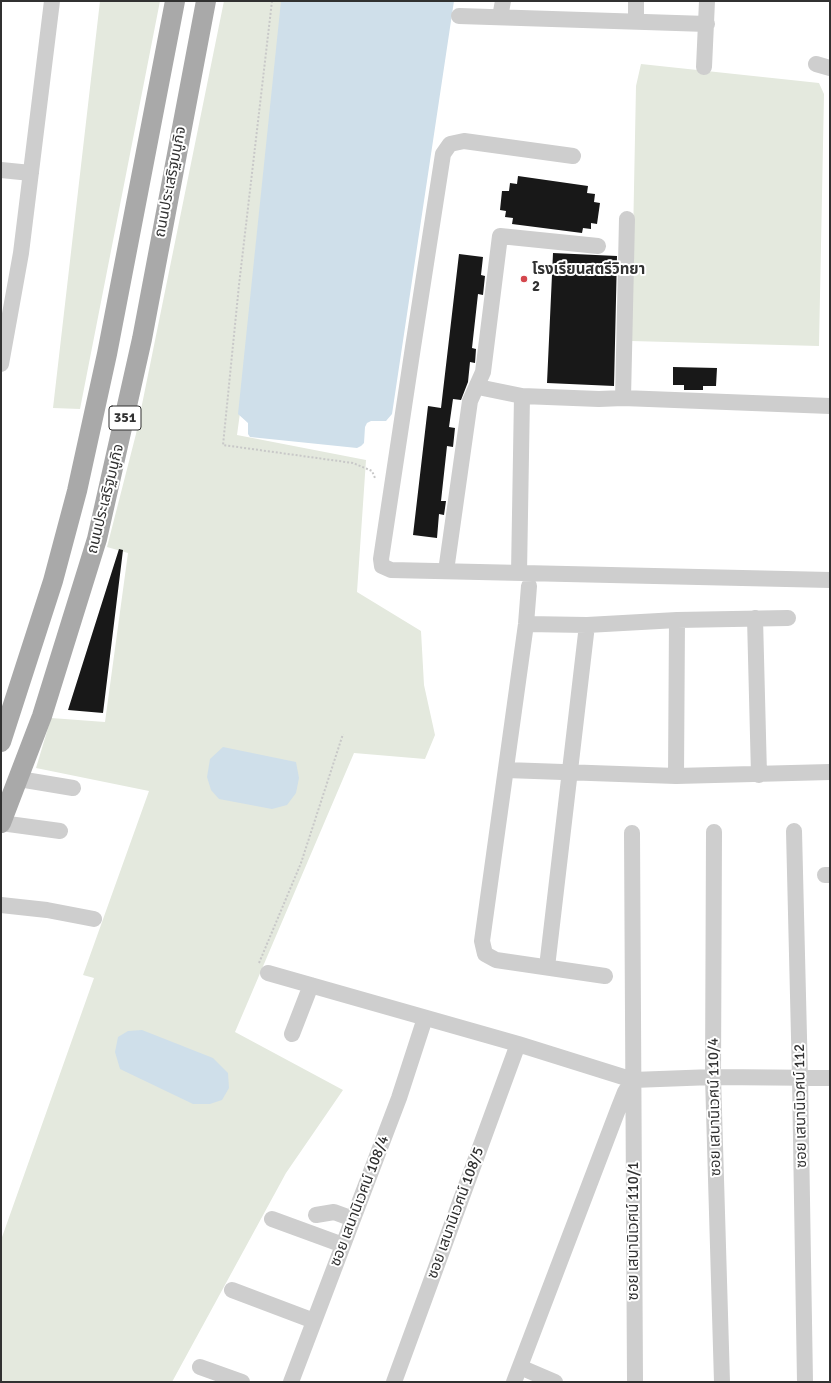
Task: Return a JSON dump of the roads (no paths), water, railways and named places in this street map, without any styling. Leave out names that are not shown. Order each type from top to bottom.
[{"type":"main road","name":"ถนนประเสริฐมนูกิจ","points":[[1,742],[53,581],[79,484],[107,354],[175,1]]},
{"type":"main road","name":"ถนนประเสริฐมนูกิจ","points":[[1,823],[19,779],[62,657],[97,538],[142,339],[206,1]]},
{"type":"street","points":[[1,364],[18,276],[52,1]]},
{"type":"street","points":[[500,17],[503,1]]},
{"type":"street","points":[[636,1],[636,21]]},
{"type":"street","points":[[704,67],[707,1]]},
{"type":"street","points":[[459,16],[707,24]]},
{"type":"street","points":[[573,156],[464,141],[450,144],[443,154],[381,563],[384,569],[830,580]]},
{"type":"street","points":[[1,170],[31,173]]},
{"type":"street","points":[[623,398],[627,219]]},
{"type":"street","points":[[446,571],[470,401],[478,387],[483,372],[500,236],[598,246]]},
{"type":"street","points":[[478,387],[522,396],[599,399],[623,398],[830,406]]},
{"type":"street","points":[[519,573],[522,396]]},
{"type":"street","points":[[529,586],[526,624],[482,941],[485,954],[496,960],[605,976]]},
{"type":"street","points":[[755,618],[759,775]]},
{"type":"street","points":[[526,624],[587,625],[677,620],[788,618]]},
{"type":"street","points":[[676,776],[677,620]]},
{"type":"street","points":[[547,967],[587,625]]},
{"type":"street","points":[[506,770],[676,776],[830,772]]},
{"type":"street","points":[[19,779],[73,788]]},
{"type":"street","points":[[1,823],[60,831]]},
{"type":"street","name":"ซอย เสนานิเวศน์ 112","points":[[794,831],[805,1382]]},
{"type":"street","name":"ซอย เสนานิเวศน์ 110/4","points":[[714,832],[713,1077],[722,1382]]},
{"type":"street","name":"ซอย เสนานิเวศน์ 110/1","points":[[632,833],[635,1382]]},
{"type":"street","points":[[1,906],[47,910],[94,919]]},
{"type":"street","points":[[263,969],[311,985],[518,1044],[633,1080],[713,1077],[830,1078]]},
{"type":"street","points":[[292,1034],[311,985]]},
{"type":"street","name":"ซอย เสนานิเวศน์ 108/4","points":[[291,1382],[398,1098],[425,1018]]},
{"type":"street","name":"ซอย เสนานิเวศน์ 108/5","points":[[394,1382],[518,1044]]},
{"type":"street","points":[[555,1382],[517,1375],[619,1106],[625,1092],[633,1080]]},
{"type":"street","points":[[316,1215],[334,1212],[353,1219]]},
{"type":"street","points":[[272,1219],[343,1245]]},
{"type":"street","points":[[232,1290],[314,1321]]},
{"type":"street","points":[[200,1366],[223,1379],[242,1382]]},
{"type":"place","name":"โรงเรียนสตรีวิทยา 2","points":[[524,279]]}]
